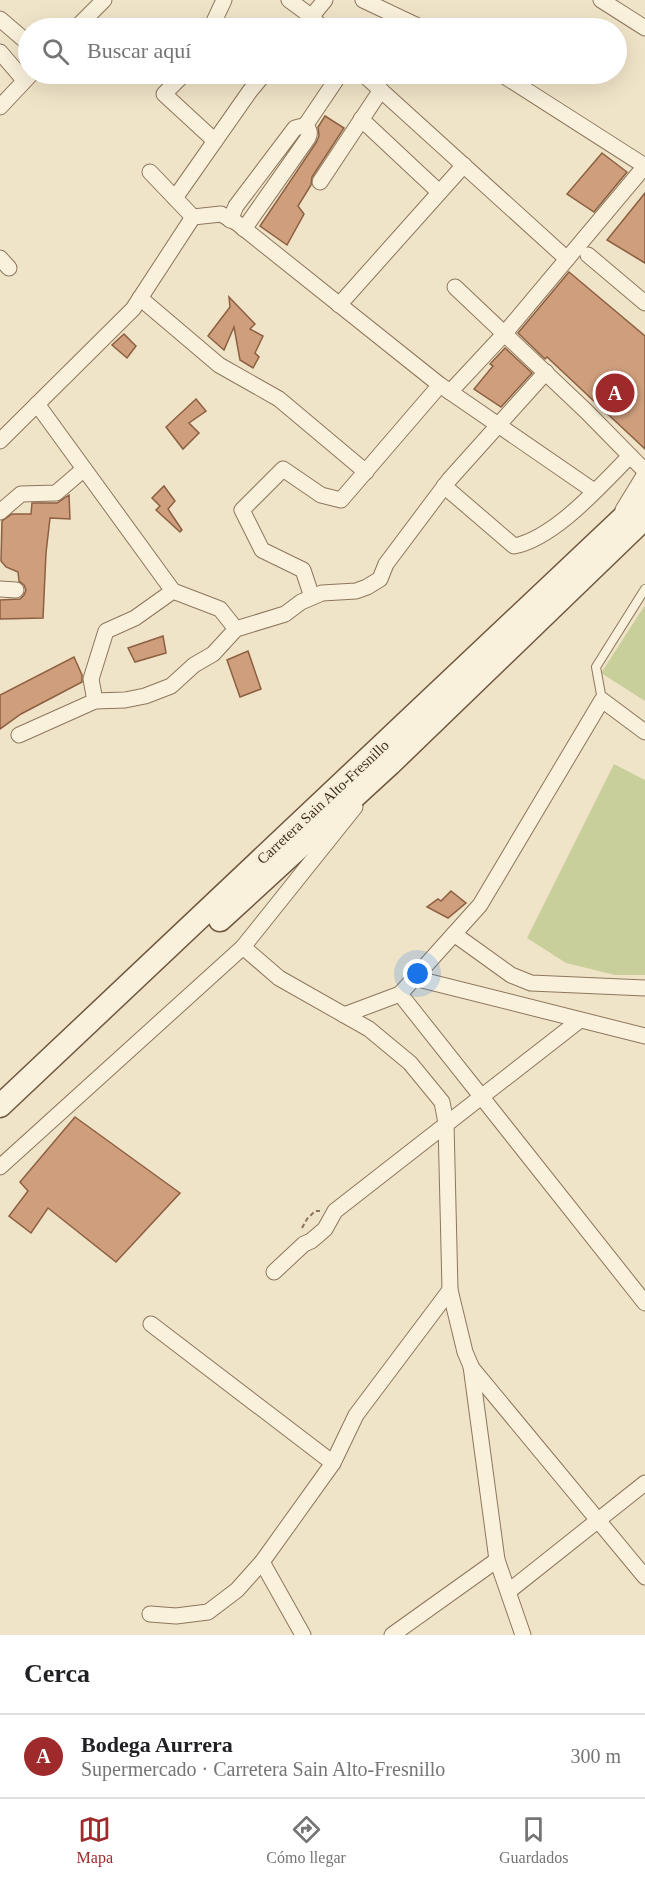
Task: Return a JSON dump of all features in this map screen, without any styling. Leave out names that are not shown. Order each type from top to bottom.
[{"type":"main road","name":"Carretera Sain Alto-Fresnillo","points":[[0,1106],[391,738],[615,535],[645,497]]},
{"type":"main road","points":[[0,1121],[390,764],[615,535],[645,518]]},
{"type":"street","points":[[86,18],[104,0]]},
{"type":"street","points":[[216,18],[224,0]]},
{"type":"street","points":[[289,0],[306,18]]},
{"type":"street","points":[[316,18],[325,0]]},
{"type":"street","points":[[363,0],[401,18]]},
{"type":"street","points":[[601,0],[645,28]]},
{"type":"street","points":[[0,19],[18,34]]},
{"type":"street","points":[[0,52],[18,69]]},
{"type":"street","points":[[0,107],[21,84]]},
{"type":"street","points":[[173,84],[164,93],[215,141]]},
{"type":"street","points":[[175,198],[256,84]]},
{"type":"street","points":[[305,126],[333,84]]},
{"type":"street","points":[[374,84],[567,259]]},
{"type":"street","points":[[312,597],[303,570],[262,550],[242,510],[283,469],[321,495],[341,500],[445,388],[505,333],[645,166],[517,84]]},
{"type":"street","points":[[320,182],[381,90]]},
{"type":"street","points":[[361,119],[440,192]]},
{"type":"street","points":[[230,220],[236,206],[295,128],[305,126]]},
{"type":"street","points":[[244,229],[309,138],[309,130],[305,126]]},
{"type":"street","points":[[339,305],[464,165]]},
{"type":"street","points":[[150,172],[193,217]]},
{"type":"street","points":[[193,217],[221,214],[244,229],[445,388],[594,491]]},
{"type":"street","points":[[0,441],[133,309],[193,217]]},
{"type":"street","points":[[588,255],[645,303]]},
{"type":"street","points":[[455,287],[546,372],[645,473],[615,535]]},
{"type":"street","points":[[140,298],[219,365],[279,399],[366,472]]},
{"type":"street","points":[[19,735],[95,700],[125,700],[145,696],[171,686],[194,665],[213,654],[236,629],[285,614],[322,593],[356,591],[380,579],[386,564],[444,486],[546,372]]},
{"type":"street","points":[[37,405],[173,591],[220,609],[236,629]]},
{"type":"street","points":[[444,486],[514,546],[525,544],[556,525],[630,456]]},
{"type":"street","points":[[0,512],[21,494],[56,493],[84,470]]},
{"type":"street","points":[[0,589],[16,590]]},
{"type":"street","points":[[95,700],[92,679],[106,632],[135,618],[173,591]]},
{"type":"street","points":[[344,1015],[400,994],[480,905],[602,700],[645,732]]},
{"type":"street","points":[[0,1167],[243,947],[390,764],[391,738]]},
{"type":"street","points":[[454,934],[511,975],[531,983],[645,988]]},
{"type":"street","points":[[243,947],[279,978],[369,1029],[410,1063],[442,1102],[446,1123],[450,1290],[465,1352],[471,1366],[497,1560],[523,1635]]},
{"type":"street","points":[[414,978],[645,1036]]},
{"type":"street","points":[[400,994],[645,1303]]},
{"type":"street","points":[[274,1272],[325,1228],[335,1211],[580,1020]]},
{"type":"street","points":[[150,1614],[176,1616],[208,1612],[237,1590],[262,1562],[333,1463],[356,1415],[450,1290]]},
{"type":"street","points":[[151,1324],[333,1463]]},
{"type":"street","points":[[471,1366],[645,1577]]},
{"type":"street","points":[[509,1591],[645,1483]]},
{"type":"street","points":[[392,1635],[497,1560]]},
{"type":"street","points":[[262,1562],[303,1635]]},
{"type":"lane","points":[[602,700],[596,667],[645,589]]},
{"type":"green space","points":[[645,605],[645,701],[601,673]]},
{"type":"green space","points":[[614,764],[645,780],[645,975],[615,975],[566,963],[527,938]]},
{"type":"building","points":[[325,116],[344,128],[312,177],[311,185],[298,206],[304,214],[287,245],[260,226],[316,143],[319,136],[318,127]]},
{"type":"building","points":[[602,153],[627,172],[594,212],[567,194]]},
{"type":"building","points":[[645,193],[645,263],[607,240]]},
{"type":"building","points":[[569,272],[645,336],[645,449],[547,357],[545,359],[518,333]]},
{"type":"building","points":[[229,297],[255,324],[250,329],[263,336],[255,353],[259,357],[253,368],[240,360],[234,327],[224,350],[208,336],[230,307]]},
{"type":"building","points":[[124,334],[136,346],[127,358],[112,345]]},
{"type":"building","points":[[505,348],[532,373],[501,407],[474,389],[493,366],[490,364]]},
{"type":"building","points":[[196,399],[206,411],[189,423],[199,433],[183,449],[166,427]]},
{"type":"building","points":[[164,486],[175,501],[168,509],[182,530],[180,532],[156,510],[160,506],[152,498]]},
{"type":"building","points":[[69,495],[70,519],[50,518],[43,618],[0,619],[0,600],[20,599],[26,590],[19,581],[18,572],[6,567],[1,561],[2,521],[12,514],[31,514],[32,503],[57,503]]},
{"type":"building","points":[[163,636],[166,653],[135,662],[128,648]]},
{"type":"building","points":[[248,651],[261,689],[240,697],[227,660]]},
{"type":"building","points":[[74,657],[82,675],[82,682],[21,714],[0,729],[0,695]]},
{"type":"building","points":[[451,891],[466,903],[448,918],[427,907],[438,899],[441,901]]},
{"type":"building","points":[[75,1117],[180,1193],[116,1262],[48,1208],[31,1233],[9,1216],[28,1191],[20,1182]]},
{"type":"place","name":"Bodega Aurrera","points":[[615,393]]}]
